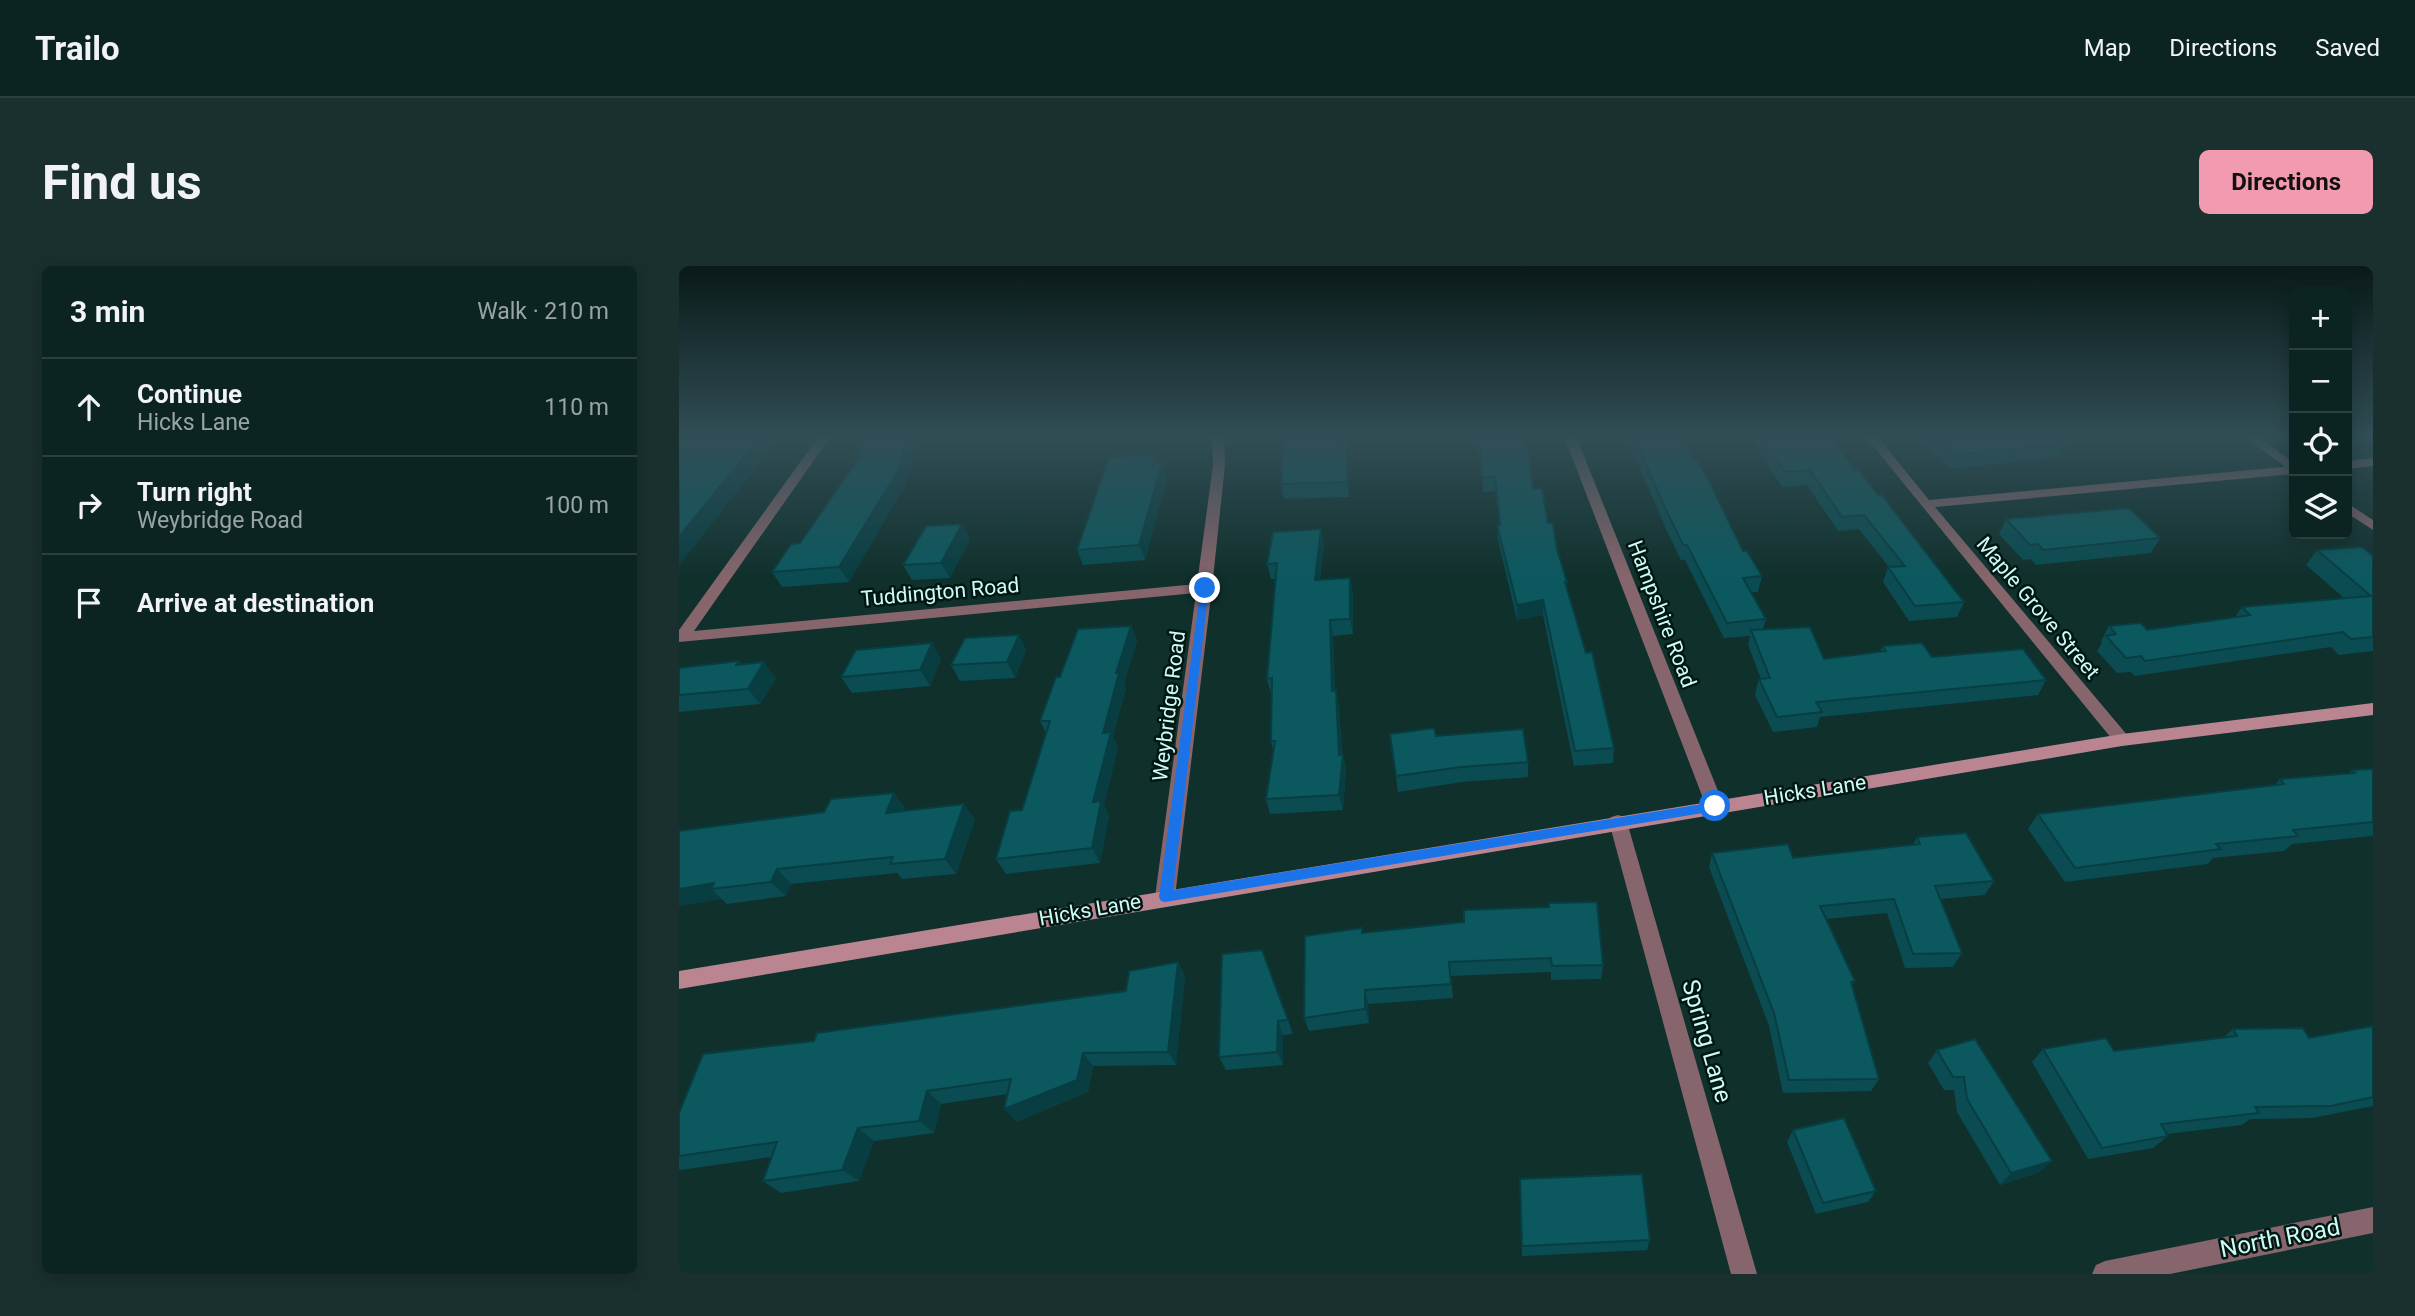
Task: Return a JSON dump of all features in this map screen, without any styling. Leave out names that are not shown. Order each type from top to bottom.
[{"type":"main road","name":"Hicks Lane","points":[[679,980],[1165,897],[2122,740],[2373,709]]},
{"type":"street","points":[[681,637],[791,483]]},
{"type":"street","name":"Weybridge Road","points":[[1165,897],[1217,483]]},
{"type":"street","name":"Hampshire Road","points":[[1588,483],[1715,806]]},
{"type":"street","name":"Maple Grove Street","points":[[1910,483],[2122,740]]},
{"type":"street","points":[[1927,504],[2147,483]]},
{"type":"street","points":[[2352,511],[2373,526]]},
{"type":"street","name":"Tuddington Road","points":[[681,637],[1205,588]]},
{"type":"street","name":"Spring Lane","points":[[1618,822],[1744,1274]]},
{"type":"street","name":"North Road","points":[[2105,1274],[2373,1220]]},
{"type":"building","points":[[679,483],[723,483],[679,537]]},
{"type":"building","points":[[842,483],[890,483],[839,567],[772,572],[791,544],[800,543]]},
{"type":"building","points":[[1100,483],[1156,483],[1139,545],[1077,550]]},
{"type":"building","points":[[1496,483],[1532,483],[1533,489],[1542,488],[1548,523],[1553,523],[1565,582],[1586,653],[1592,652],[1614,748],[1575,751],[1543,600],[1517,605],[1497,525],[1500,525]]},
{"type":"building","points":[[1654,483],[1710,483],[1743,551],[1747,551],[1762,576],[1743,578],[1766,619],[1727,623]]},
{"type":"building","points":[[1819,483],[1869,483],[1878,495],[1881,494],[1964,602],[1915,606],[1888,567],[1905,566],[1864,515],[1842,517]]},
{"type":"building","points":[[2129,508],[2160,538],[2043,550],[2038,544],[2030,545],[2006,519]]},
{"type":"building","points":[[962,524],[941,563],[903,565],[926,526]]},
{"type":"building","points":[[1321,529],[1315,580],[1350,578],[1350,619],[1330,620],[1332,691],[1336,690],[1339,755],[1343,755],[1339,795],[1266,799],[1275,741],[1271,741],[1272,678],[1267,679],[1277,563],[1267,564],[1273,532]]},
{"type":"building","points":[[2362,547],[2373,556],[2373,637],[2351,639],[2343,632],[2145,661],[2141,656],[2126,658],[2106,636],[2116,634],[2109,626],[2141,623],[2147,630],[2250,615],[2242,607],[2371,596],[2317,550]]},
{"type":"building","points":[[1131,626],[1116,673],[1119,673],[1103,733],[1111,732],[1093,802],[1101,801],[1092,848],[996,859],[1010,811],[1022,810],[1050,721],[1040,721],[1078,629]]},
{"type":"building","points":[[1810,627],[1824,659],[1886,651],[1883,646],[1922,643],[1932,657],[2023,649],[2046,680],[1816,702],[1822,712],[1777,717],[1759,679],[1770,678],[1751,630]]},
{"type":"building","points":[[1019,635],[1007,662],[951,665],[965,638]]},
{"type":"building","points":[[932,643],[920,670],[841,677],[856,650]]},
{"type":"building","points":[[738,661],[736,665],[764,662],[748,689],[679,695],[679,668]]},
{"type":"building","points":[[1434,728],[1436,736],[1523,729],[1528,762],[1396,776],[1390,734]]},
{"type":"building","points":[[2373,769],[2373,822],[2293,830],[2298,836],[2216,844],[2221,849],[2075,868],[2038,814],[2284,784],[2280,779]]},
{"type":"building","points":[[894,793],[886,813],[964,804],[945,859],[890,864],[893,857],[777,869],[771,882],[711,889],[714,883],[679,889],[679,831],[824,812],[831,799]]},
{"type":"building","points":[[1966,833],[1994,881],[1935,886],[1962,953],[1913,954],[1894,899],[1820,906],[1855,981],[1851,982],[1879,1079],[1789,1080],[1774,1013],[1712,853],[1788,844],[1793,858],[1920,844],[1917,837]]},
{"type":"building","points":[[1597,902],[1603,965],[1552,966],[1551,958],[1449,962],[1451,984],[1365,990],[1365,1009],[1304,1018],[1305,936],[1362,928],[1362,933],[1464,922],[1464,910],[1549,907],[1549,903]]},
{"type":"building","points":[[1262,950],[1288,1020],[1278,1021],[1277,1052],[1219,1057],[1222,954]]},
{"type":"building","points":[[1178,962],[1168,1052],[1083,1053],[1077,1080],[1004,1109],[1011,1079],[927,1091],[919,1121],[858,1128],[842,1170],[763,1181],[777,1142],[679,1156],[679,1113],[703,1054],[814,1041],[817,1033],[1126,991],[1129,971]]},
{"type":"building","points":[[2373,1026],[2373,1097],[2331,1106],[2255,1107],[2259,1113],[2161,1124],[2168,1136],[2102,1148],[2043,1049],[2106,1038],[2114,1051],[2237,1036],[2233,1029],[2303,1028],[2309,1038]]},
{"type":"building","points":[[1975,1039],[2052,1161],[2011,1173],[1967,1099],[1964,1077],[1953,1077],[1937,1050]]},
{"type":"building","points":[[1844,1118],[1876,1191],[1823,1203],[1793,1130]]},
{"type":"building","points":[[1642,1174],[1650,1240],[1522,1246],[1520,1179]]},
{"type":"route","points":[[1205,588],[1165,897],[1715,806]]}]
